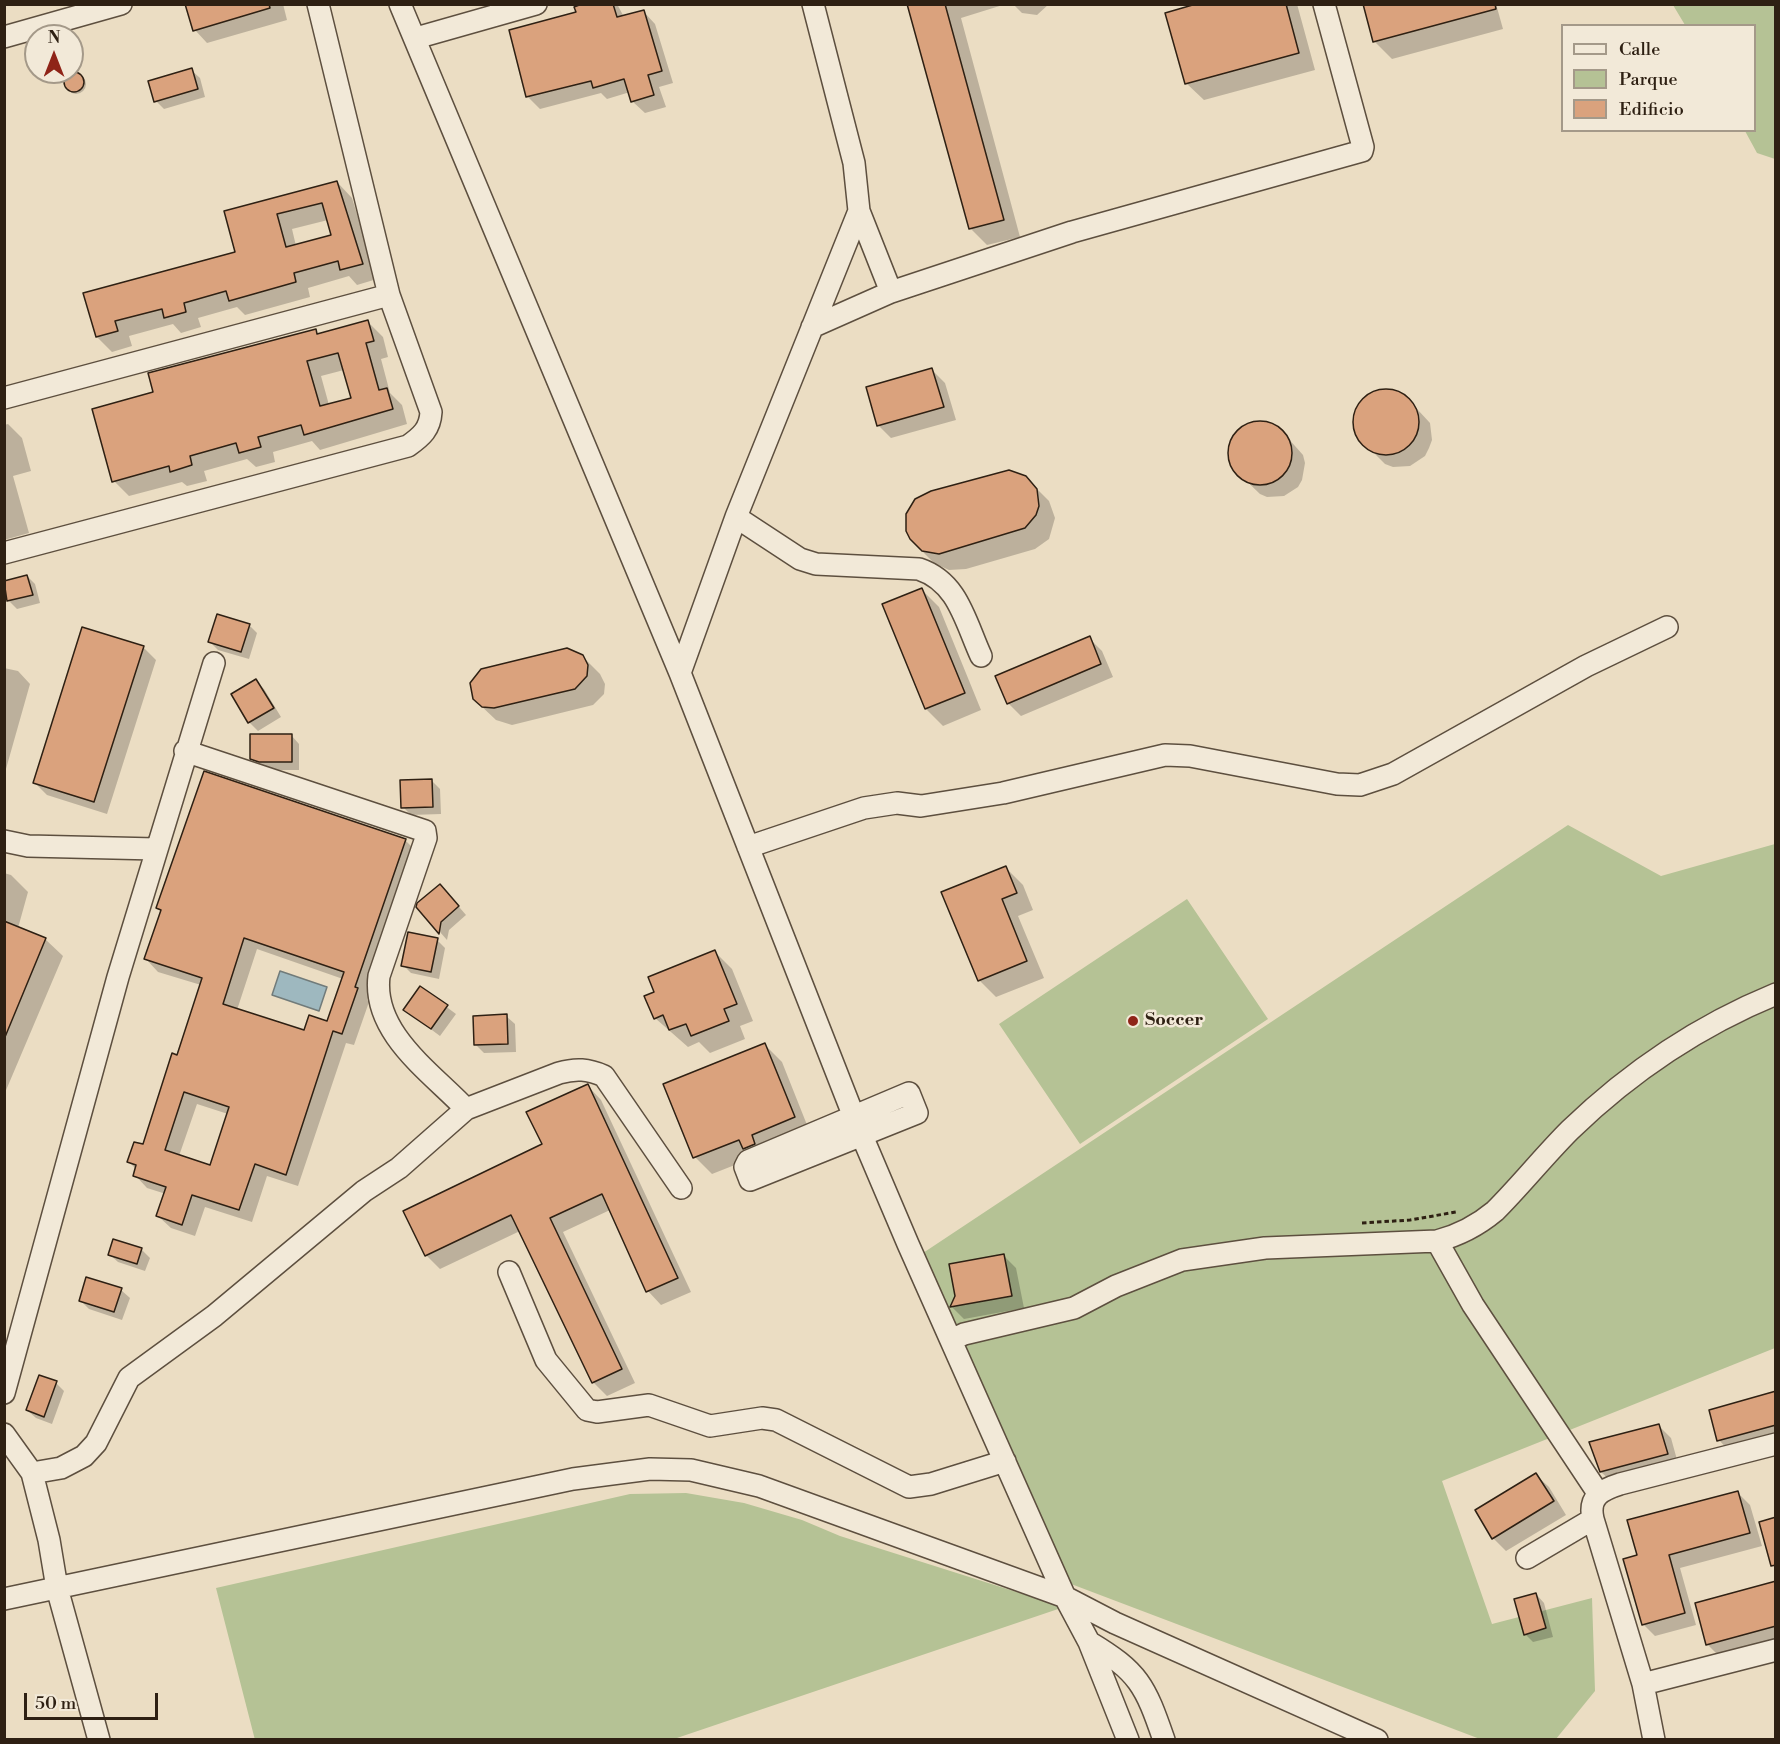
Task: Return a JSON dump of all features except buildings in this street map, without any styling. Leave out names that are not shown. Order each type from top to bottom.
[{"type":"street","points":[[4,37],[121,4]]},
{"type":"street","points":[[4,553],[408,446],[421,437],[430,425],[431,412],[389,295],[318,4]]},
{"type":"street","points":[[400,4],[416,38],[507,263],[586,443],[680,673],[858,1126],[1065,1597],[1089,1642],[1128,1740]]},
{"type":"street","points":[[416,38],[498,10],[537,4]]},
{"type":"street","points":[[813,4],[854,163],[859,211],[891,292]]},
{"type":"street","points":[[812,327],[891,292],[1072,232],[1362,151],[1363,147],[1324,4]]},
{"type":"street","points":[[680,673],[736,517],[859,211]]},
{"type":"street","points":[[4,399],[389,295]]},
{"type":"street","points":[[736,517],[800,559],[816,564],[919,569],[932,573],[950,588],[981,656]]},
{"type":"street","points":[[748,847],[864,808],[897,803],[921,806],[1003,794],[1165,755],[1190,756],[1337,784],[1360,785],[1392,774],[1586,666],[1667,627]]},
{"type":"street","points":[[4,1393],[156,849],[214,663]]},
{"type":"street","points":[[185,751],[425,831],[426,838],[379,976],[379,1000],[385,1021],[421,1064],[466,1109]]},
{"type":"street","points":[[4,841],[28,846],[156,849]]},
{"type":"street","points":[[951,1340],[964,1334],[1074,1308],[1116,1286],[1182,1260],[1265,1248],[1437,1241],[1457,1235],[1483,1221],[1570,1130],[1626,1080],[1706,1026],[1776,994]]},
{"type":"street","points":[[32,1473],[61,1468],[84,1456],[96,1443],[129,1377],[214,1316],[364,1191],[399,1168],[466,1109],[559,1073],[573,1069],[590,1070],[604,1076],[681,1188]]},
{"type":"street","points":[[792,1152],[913,1103]]},
{"type":"street","points":[[1437,1241],[1470,1299],[1599,1493]]},
{"type":"street","points":[[508,1272],[546,1360],[587,1410],[597,1412],[649,1405],[710,1426],[762,1418],[776,1420],[909,1486],[931,1485],[1005,1461]]},
{"type":"street","points":[[4,1434],[32,1473],[49,1540],[57,1588],[99,1740]]},
{"type":"street","points":[[1654,1740],[1643,1684],[1593,1519],[1592,1504],[1599,1493],[1648,1476],[1776,1444]]},
{"type":"street","points":[[4,1599],[573,1479],[650,1469],[691,1470],[759,1486],[1065,1597],[1115,1623],[1377,1740]]},
{"type":"street","points":[[1527,1558],[1593,1519]]},
{"type":"street","points":[[1089,1642],[1118,1660],[1141,1682],[1164,1740]]},
{"type":"street","points":[[1643,1684],[1776,1650]]},
{"type":"path","points":[[1354,1224],[1449,1215],[1464,1209]]},
{"type":"green space","points":[[1673,5],[1775,5],[1775,159],[1757,153],[1746,132],[1756,132],[1756,24],[1684,24]]},
{"type":"green space","points":[[1568,825],[1661,876],[1775,844],[1775,1348],[1442,1481],[1492,1624],[1592,1598],[1595,1691],[1556,1739],[1480,1739],[1050,1576],[923,1253]]},
{"type":"green space","name":"Soccer","points":[[1187,899],[1268,1019],[1080,1144],[999,1024]]},
{"type":"green space","points":[[686,1493],[744,1503],[802,1520],[840,1536],[1064,1607],[674,1739],[255,1740],[216,1588],[630,1494]]},
{"type":"water","points":[[280,971],[327,987],[319,1011],[272,995]]},
{"type":"place","name":"Soccer","points":[[1133,1021]]}]
